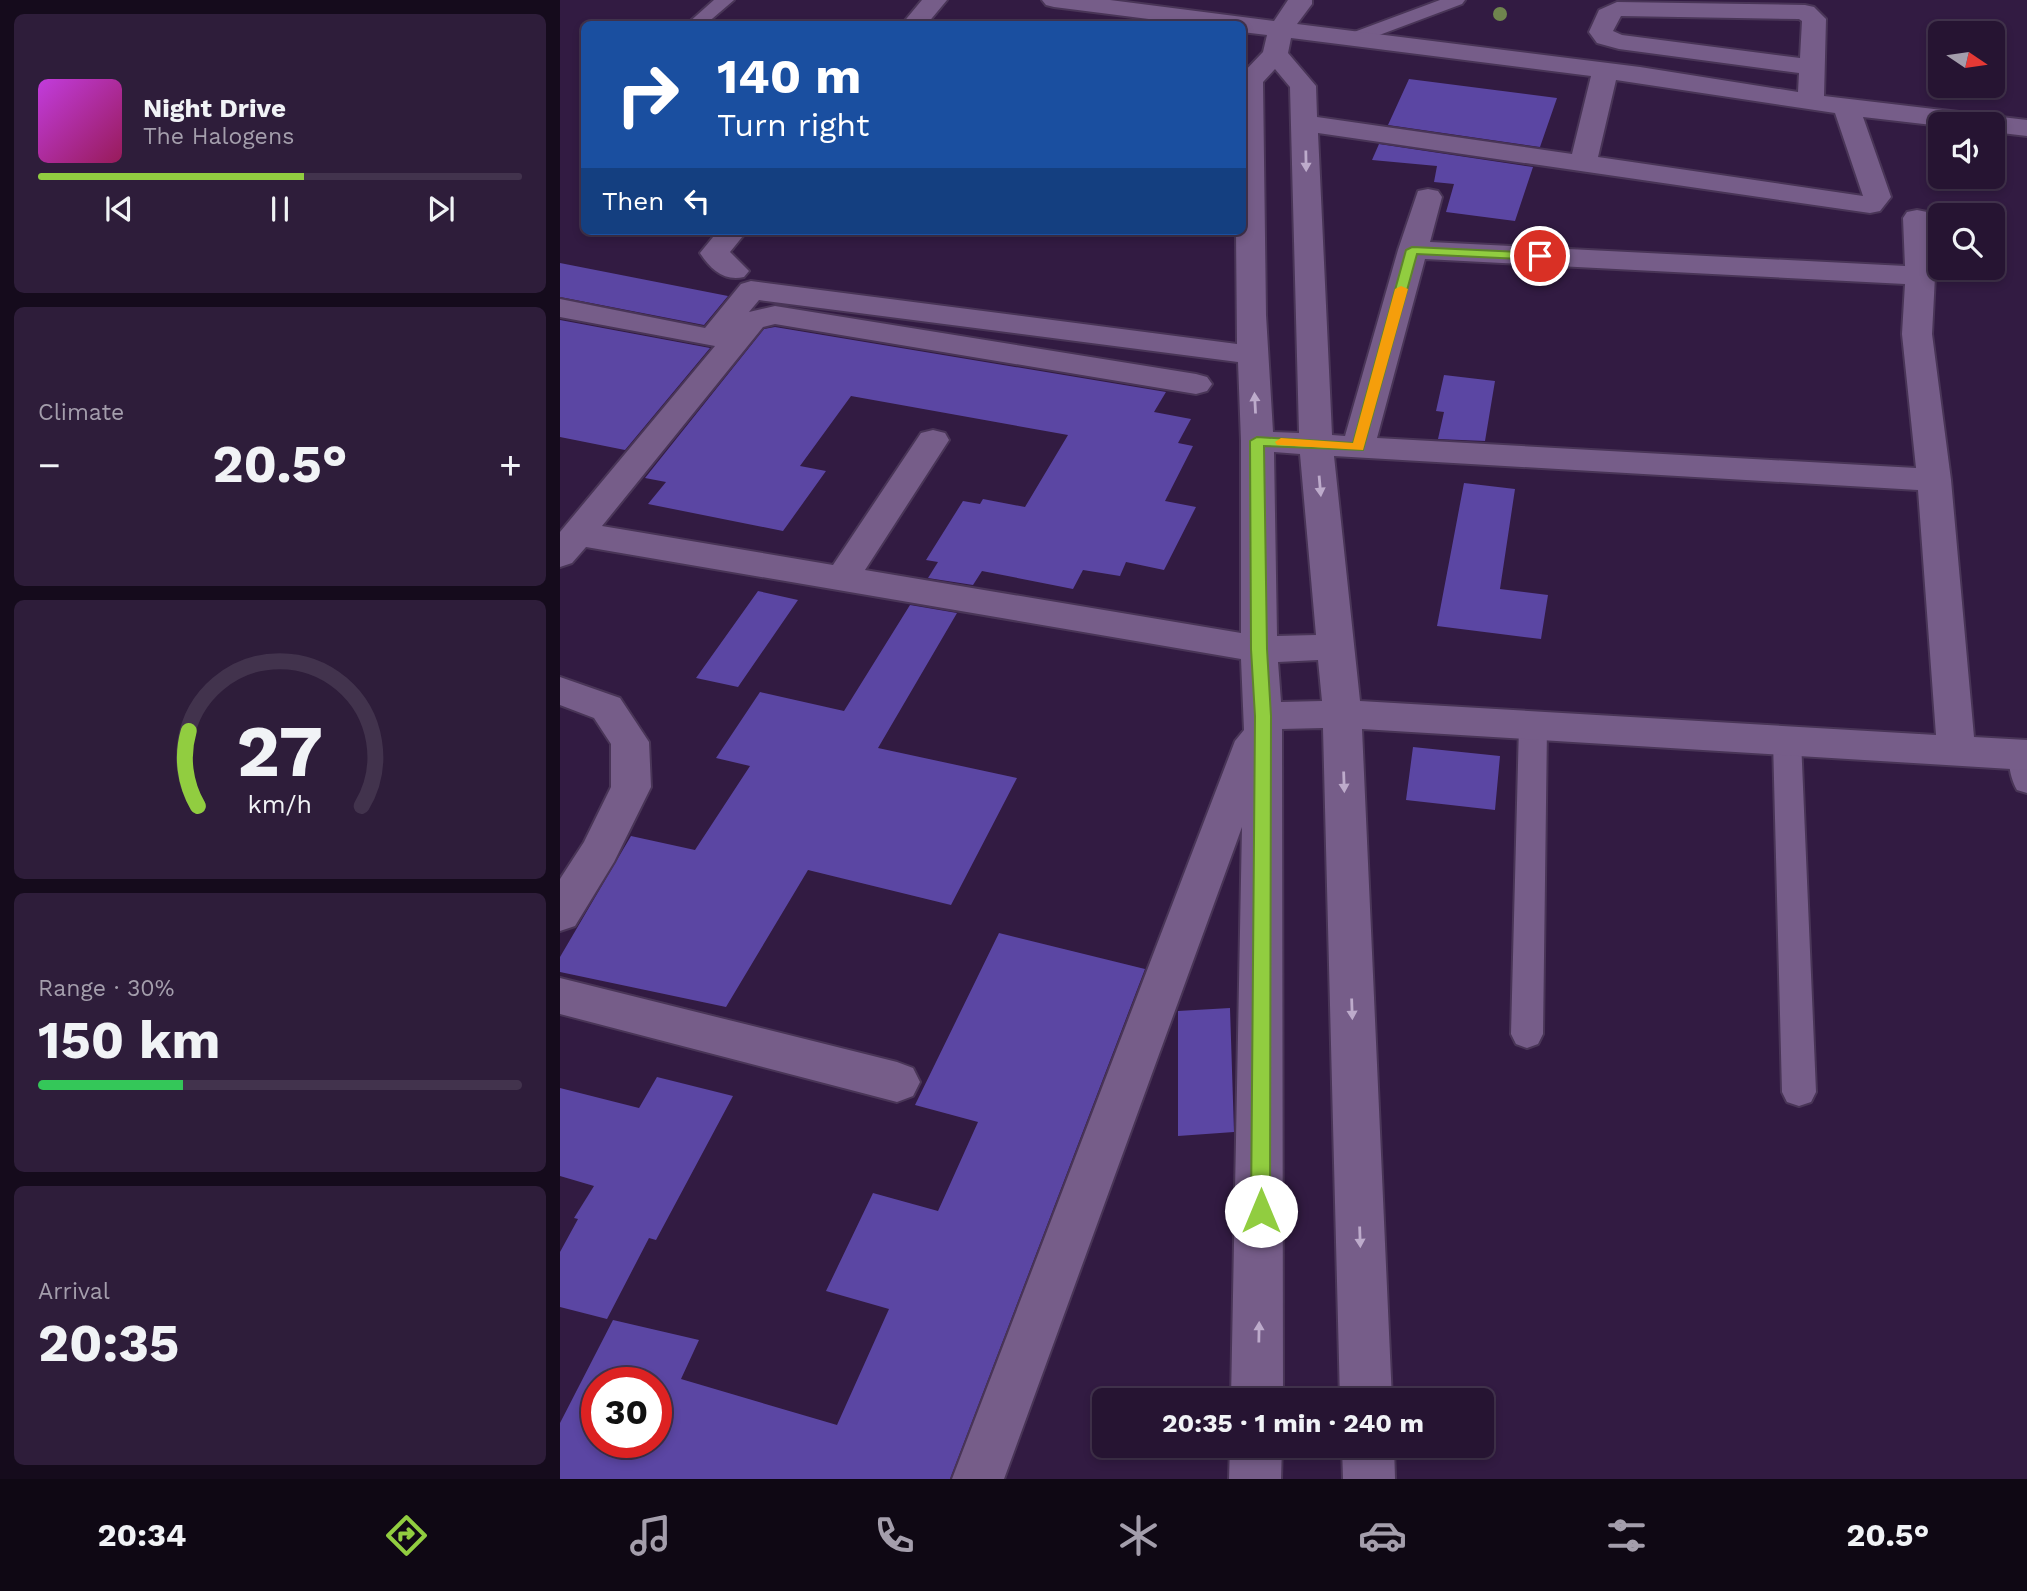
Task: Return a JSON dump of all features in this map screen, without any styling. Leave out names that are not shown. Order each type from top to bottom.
[{"type":"street","points":[[917,21],[935,0]]},
{"type":"street","points":[[1054,0],[1166,21]]},
{"type":"street","points":[[1300,0],[1278,42],[1250,81],[1280,315],[1316,444],[1336,646],[1342,714],[1366,1388]]},
{"type":"street","points":[[1811,102],[1814,19],[1805,12],[1617,9],[1605,17],[1601,32],[1606,38],[1619,42],[1812,68]]},
{"type":"street","points":[[1246,36],[1278,42],[1352,39],[1928,116]]},
{"type":"street","points":[[1257,1388],[1263,716],[1259,649],[1257,441],[1253,355],[1280,315],[1305,123],[1303,86],[1278,42]]},
{"type":"street","points":[[1583,162],[1605,71]]},
{"type":"street","points":[[1305,123],[1870,205],[1877,197],[1846,107]]},
{"type":"street","points":[[2005,125],[2027,128]]},
{"type":"street","points":[[1358,447],[1428,197]]},
{"type":"street","points":[[1917,218],[1920,276],[1917,334],[1934,480],[1956,750]]},
{"type":"street","points":[[730,235],[714,253],[734,271]]},
{"type":"street","points":[[1412,250],[1920,276]]},
{"type":"street","points":[[560,308],[709,341],[751,290],[1253,355]]},
{"type":"street","points":[[570,545],[753,320],[775,315],[1196,384]]},
{"type":"street","points":[[842,578],[933,440]]},
{"type":"street","points":[[1257,441],[1934,480]]},
{"type":"street","points":[[570,545],[842,578],[1259,649],[1336,646]]},
{"type":"street","points":[[560,691],[607,708],[630,742],[631,787],[600,851],[560,914]]},
{"type":"street","points":[[1263,716],[1342,714],[1956,750],[2026,764]]},
{"type":"street","points":[[978,1479],[1263,716]]},
{"type":"street","points":[[560,996],[897,1082]]},
{"type":"street","points":[[1255,1479],[1256,1458]]},
{"type":"street","points":[[1368,1458],[1369,1479]]},
{"type":"lane","points":[[700,21],[725,0]]},
{"type":"lane","points":[[1352,39],[1456,0]]},
{"type":"lane","points":[[1527,1034],[1533,726]]},
{"type":"lane","points":[[1787,740],[1799,1092]]},
{"type":"building","points":[[1409,79],[1557,98],[1540,147],[1388,125]]},
{"type":"building","points":[[1379,144],[1533,167],[1515,221],[1446,212],[1454,184],[1434,182],[1437,166],[1372,160]]},
{"type":"building","points":[[560,263],[728,296],[704,325],[560,297]]},
{"type":"building","points":[[560,320],[710,348],[625,450],[560,437]]},
{"type":"building","points":[[775,327],[1166,392],[1154,412],[1191,419],[1178,443],[1193,446],[1165,501],[1196,507],[1164,570],[1126,562],[1120,576],[1083,570],[1073,589],[982,571],[973,585],[928,578],[938,562],[926,560],[963,501],[980,504],[983,499],[1025,507],[1068,435],[851,396],[800,466],[826,471],[783,531],[648,504],[666,482],[645,478],[764,329]]},
{"type":"building","points":[[1444,375],[1495,381],[1485,441],[1438,439],[1444,412],[1436,411]]},
{"type":"building","points":[[1464,483],[1515,489],[1500,589],[1548,595],[1541,639],[1437,626]]},
{"type":"building","points":[[758,591],[798,600],[738,687],[696,678]]},
{"type":"building","points":[[910,605],[957,613],[878,748],[1017,778],[951,905],[808,870],[726,1007],[560,972],[560,957],[631,836],[695,850],[750,766],[716,758],[760,692],[844,711]]},
{"type":"building","points":[[1413,747],[1500,756],[1495,810],[1406,800]]},
{"type":"building","points":[[999,933],[1145,969],[950,1479],[560,1479],[560,1423],[581,1382],[581,1458],[672,1458],[672,1367],[589,1367],[613,1320],[699,1340],[681,1379],[837,1425],[889,1309],[826,1291],[873,1193],[938,1211],[978,1122],[915,1105]]},
{"type":"building","points":[[1230,1008],[1234,1132],[1178,1136],[1178,1011]]},
{"type":"building","points":[[657,1077],[733,1096],[656,1240],[649,1238],[607,1319],[560,1307],[560,1252],[578,1219],[574,1218],[594,1186],[560,1176],[560,1088],[639,1108]]},
{"type":"slow traffic","points":[[1281,442],[1358,447],[1401,289]]},
{"type":"route","points":[[1261,1211],[1263,716],[1259,649],[1257,441],[1358,447],[1412,250],[1540,256]]}]
